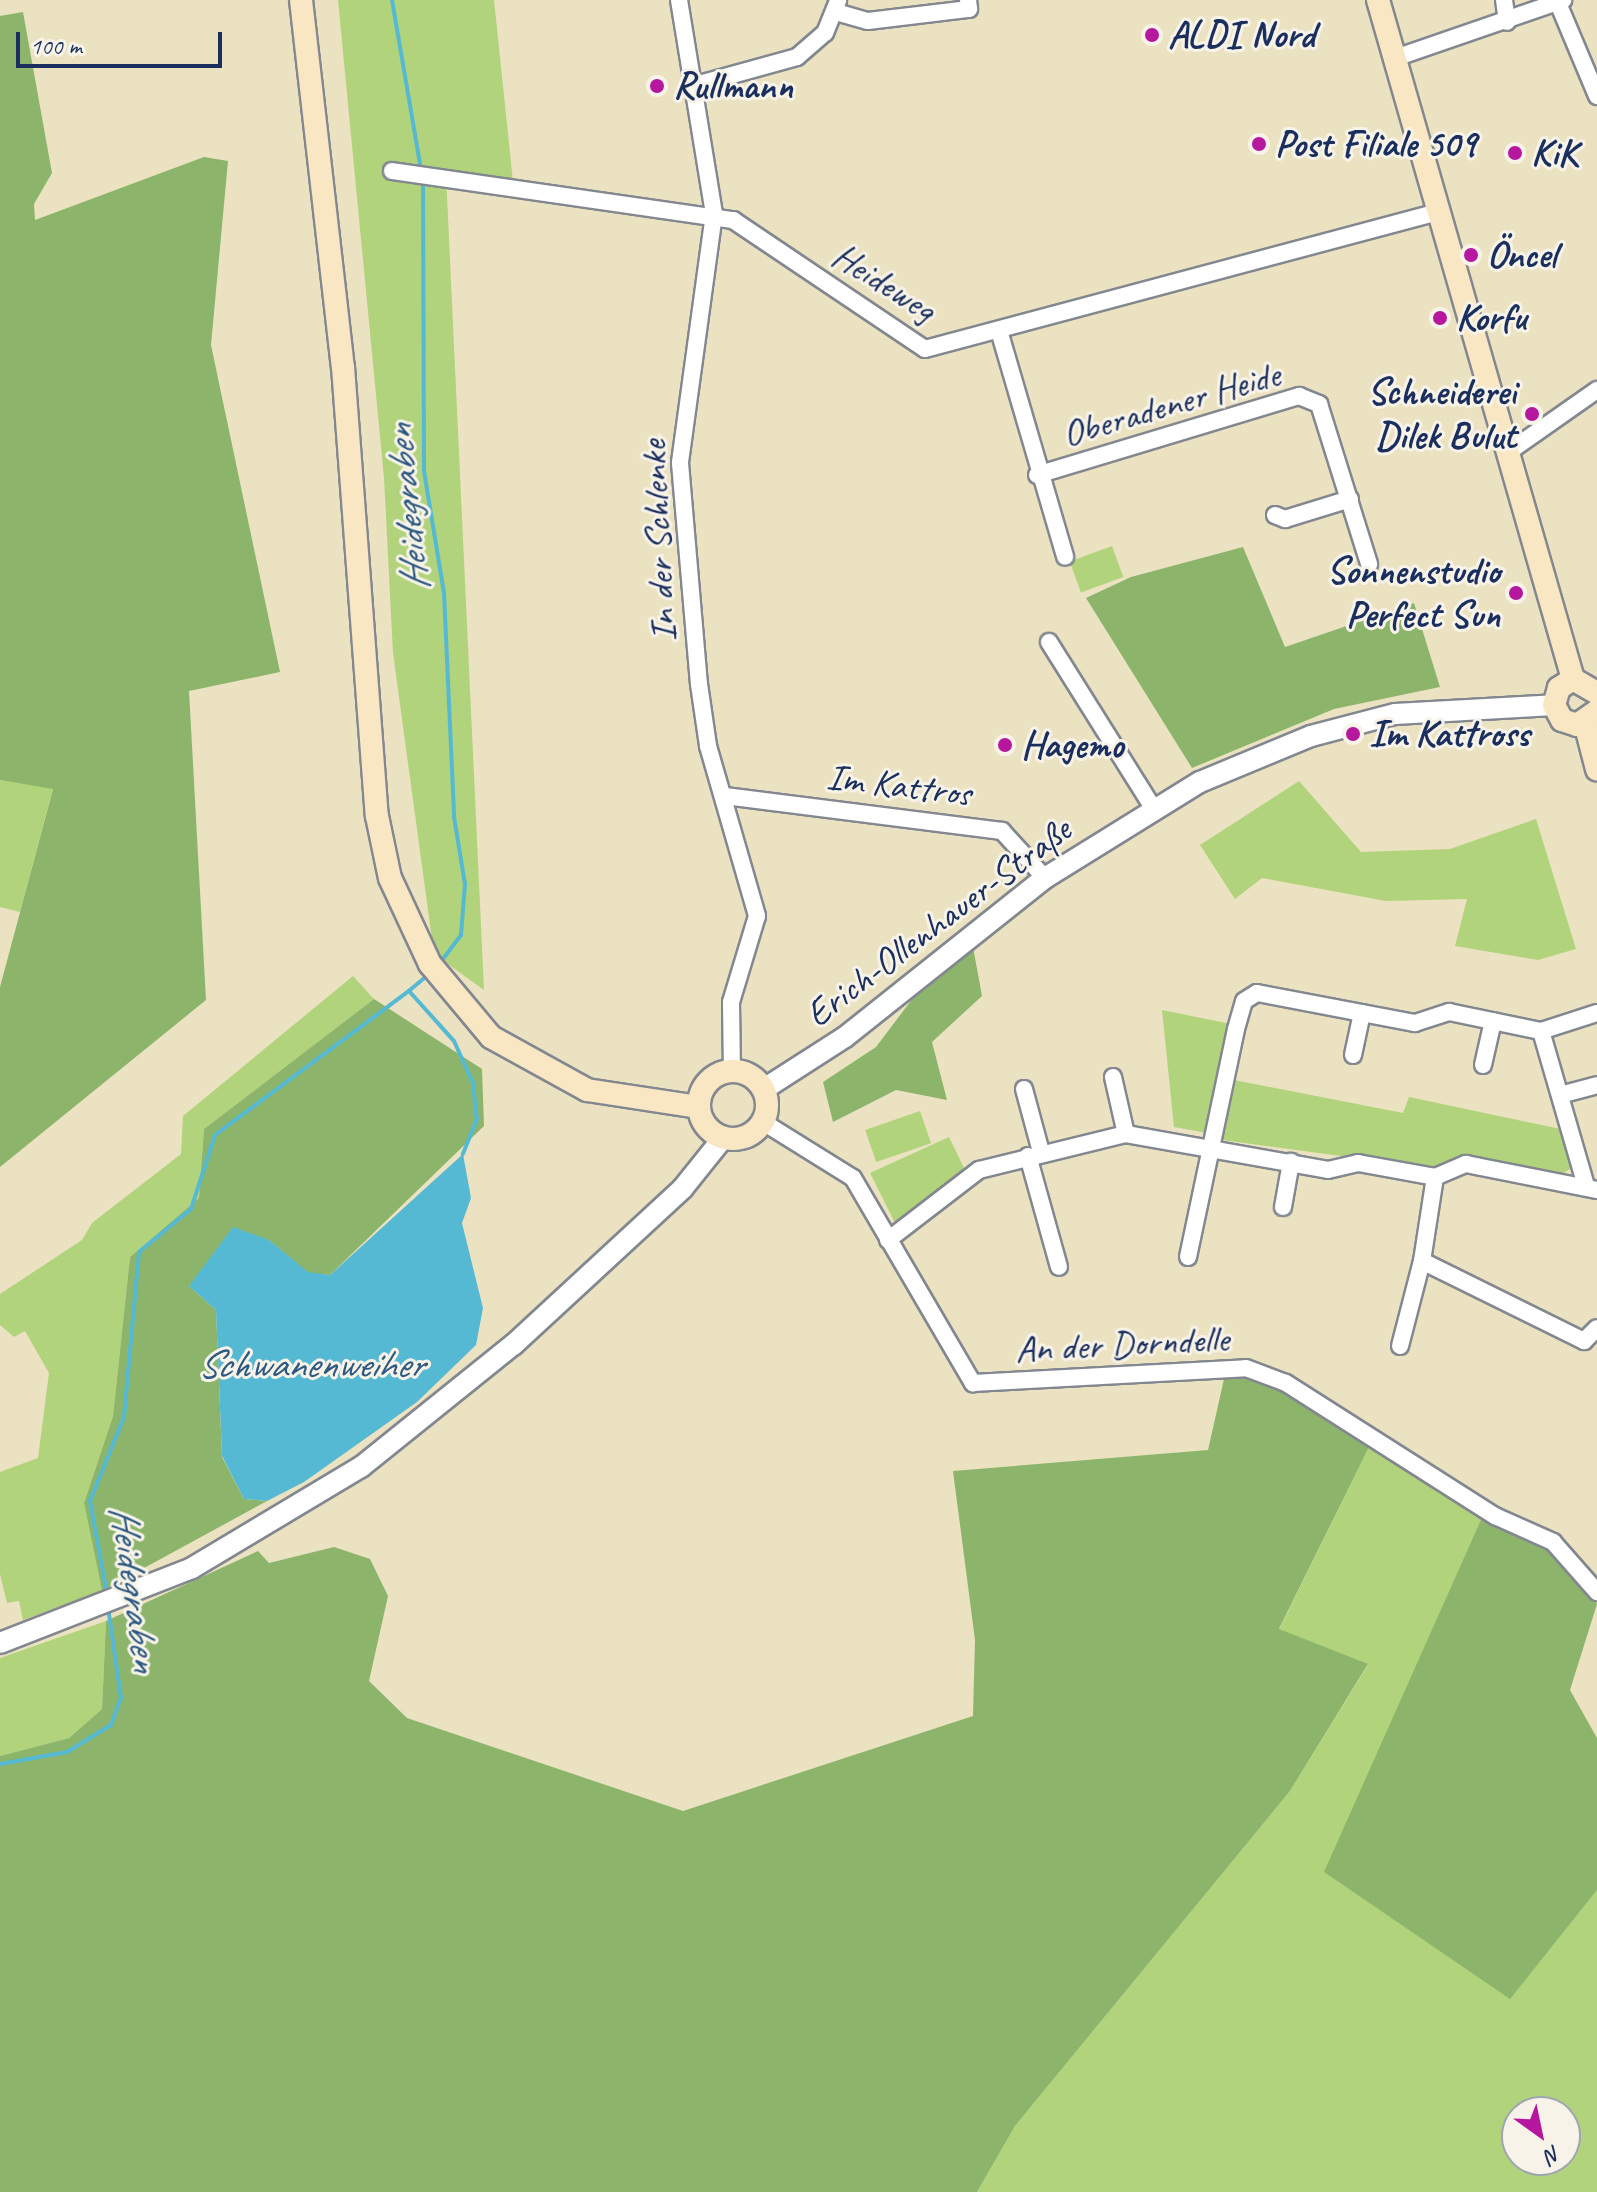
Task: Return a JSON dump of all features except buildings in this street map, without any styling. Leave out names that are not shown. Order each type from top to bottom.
[{"type":"main road","points":[[301,0],[343,367],[377,816],[390,878],[417,942],[444,984],[491,1037],[547,1074],[619,1100],[698,1107]]},
{"type":"main road","points":[[1378,0],[1573,679],[1597,693]]},
{"type":"main road","points":[[1573,679],[1559,688],[1554,705],[1562,720],[1591,717],[1597,769]]},
{"type":"main road","points":[[732,1071],[764,1089],[763,1122],[746,1137],[723,1138],[706,1127],[698,1107],[712,1078],[732,1071]]},
{"type":"street","name":"In der Schlenke","points":[[679,0],[714,214],[680,463],[703,718],[757,916],[731,1002],[732,1071]]},
{"type":"street","points":[[692,86],[797,57],[818,42],[837,6],[868,21],[969,9],[968,0]]},
{"type":"street","points":[[1504,0],[1507,22]]},
{"type":"street","points":[[1395,58],[1507,22],[1560,1],[1597,96]]},
{"type":"street","name":"Heideweg","points":[[392,171],[714,214],[733,220],[912,346],[944,347],[1000,334],[1438,212]]},
{"type":"street","name":"Oberadener Heide","points":[[1000,334],[1037,475],[1065,557]]},
{"type":"street","points":[[1507,453],[1597,390]]},
{"type":"street","name":"Oberadener Heide","points":[[1037,475],[1299,396],[1319,404],[1369,564]]},
{"type":"street","points":[[1275,515],[1285,519],[1350,499]]},
{"type":"street","points":[[1049,642],[1153,808]]},
{"type":"street","name":"Erich-Ollenhauer-Straße","points":[[764,1089],[845,1037],[1045,878],[1153,808],[1244,761],[1346,726],[1450,706],[1554,705]]},
{"type":"street","name":"Im Kattros","points":[[725,796],[1002,831],[1045,878]]},
{"type":"street","points":[[1188,1257],[1210,1145],[1249,994],[1415,1023],[1449,1012],[1541,1031],[1597,1013]]},
{"type":"street","points":[[1353,1055],[1362,1013]]},
{"type":"street","points":[[1483,1065],[1493,1021]]},
{"type":"street","points":[[888,1240],[967,1177],[1034,1154],[1126,1134],[1210,1145],[1328,1170],[1358,1163],[1435,1177],[1466,1164],[1591,1188],[1541,1031]]},
{"type":"street","points":[[1113,1077],[1126,1134]]},
{"type":"street","points":[[1560,1095],[1597,1085]]},
{"type":"street","points":[[1024,1089],[1034,1154],[1059,1267]]},
{"type":"street","name":"An der Dorndelle","points":[[763,1122],[853,1178],[973,1383],[1246,1368],[1286,1383],[1495,1516],[1553,1542],[1597,1592]]},
{"type":"street","points":[[0,1643],[107,1606],[251,1537],[398,1439],[513,1345],[683,1188],[723,1138]]},
{"type":"street","points":[[1283,1207],[1291,1162]]},
{"type":"street","points":[[1400,1346],[1422,1261],[1435,1177]]},
{"type":"street","points":[[1422,1261],[1584,1341],[1597,1328]]},
{"type":"green space","points":[[338,0],[494,0],[513,182],[446,174],[484,990],[434,954],[393,653],[384,478]]},
{"type":"green space","points":[[23,12],[52,173],[34,204],[35,220],[204,157],[228,161],[211,345],[280,672],[189,691],[206,1000],[0,1167],[0,987],[53,789],[0,780],[0,16]]},
{"type":"green space","points":[[1112,546],[1123,577],[1081,592],[1070,561]]},
{"type":"green space","points":[[1243,547],[1285,647],[1414,603],[1440,687],[1334,709],[1192,768],[1086,598],[1131,577]]},
{"type":"green space","points":[[0,780],[53,788],[20,912],[0,907]]},
{"type":"green space","points":[[1299,781],[1361,852],[1450,849],[1536,819],[1576,949],[1538,960],[1455,946],[1467,899],[1386,901],[1262,878],[1235,899],[1200,845]]},
{"type":"green space","points":[[973,947],[982,996],[932,1042],[947,1100],[896,1090],[833,1122],[823,1082],[876,1047],[913,998]]},
{"type":"green space","points":[[353,976],[374,999],[204,1129],[199,1198],[130,1257],[113,1416],[84,1503],[102,1591],[23,1620],[19,1601],[7,1603],[0,1574],[0,1472],[38,1458],[49,1373],[25,1331],[14,1337],[0,1325],[0,1294],[82,1240],[92,1223],[181,1154],[183,1116]]},
{"type":"green space","points":[[374,999],[482,1069],[484,1126],[330,1275],[308,1273],[269,1240],[189,1286],[216,1310],[222,1457],[244,1499],[267,1501],[102,1591],[84,1503],[113,1416],[130,1257],[199,1198],[204,1129]]},
{"type":"green space","points":[[1162,1010],[1231,1024],[1207,1133],[1174,1127]]},
{"type":"green space","points":[[1234,1080],[1403,1113],[1409,1097],[1561,1129],[1574,1166],[1561,1175],[1463,1158],[1431,1168],[1222,1140]]},
{"type":"green space","points":[[920,1111],[931,1143],[876,1162],[865,1130]]},
{"type":"green space","points":[[949,1137],[965,1170],[895,1223],[870,1173]]},
{"type":"green space","points":[[1226,1370],[1286,1383],[1370,1445],[1279,1629],[1368,1664],[1290,1791],[1015,2126],[977,2192],[0,2192],[0,1756],[69,1738],[102,1709],[106,1621],[258,1551],[269,1563],[334,1547],[370,1559],[388,1596],[369,1681],[407,1718],[683,1811],[973,1716],[975,1640],[953,1471],[1208,1450]]},
{"type":"green space","points":[[1370,1445],[1483,1515],[1325,1872],[1510,1998],[1597,1890],[1597,2192],[977,2192],[1015,2126],[1290,1791],[1368,1665],[1279,1630]]},
{"type":"green space","points":[[1483,1515],[1562,1557],[1597,1604],[1570,1690],[1597,1738],[1597,1890],[1510,1999],[1324,1872]]},
{"type":"green space","points":[[106,1621],[102,1709],[69,1738],[0,1756],[0,1658]]},
{"type":"water","name":"Schwanenweiher","points":[[463,1154],[471,1198],[462,1223],[483,1308],[476,1345],[417,1402],[304,1482],[267,1501],[244,1499],[222,1456],[216,1310],[189,1286],[233,1227],[269,1240],[308,1272],[330,1275]]},
{"type":"waterway","name":"Heidegraben","points":[[392,0],[421,169]]},
{"type":"waterway","name":"Heidegraben","points":[[423,182],[424,471],[444,593],[454,817],[465,884],[461,935],[438,965]]},
{"type":"waterway","name":"Heidegraben","points":[[429,974],[409,991],[454,1041],[473,1083],[477,1119],[463,1154]]},
{"type":"waterway","name":"Heidegraben","points":[[107,1594],[90,1501],[124,1417],[139,1252],[191,1209],[215,1135],[409,991]]},
{"type":"waterway","name":"Heidegraben","points":[[0,1764],[67,1752],[111,1725],[121,1698],[108,1607]]},
{"type":"place","name":"ALDI Nord","points":[[1152,35]]},
{"type":"place","name":"Rullmann","points":[[657,86]]},
{"type":"place","name":"Post Filiale 509","points":[[1259,144]]},
{"type":"place","name":"KiK","points":[[1515,153]]},
{"type":"place","name":"Öncel","points":[[1471,255]]},
{"type":"place","name":"Korfu","points":[[1440,318]]},
{"type":"place","name":"Schneiderei Dilek Bulut","points":[[1532,414]]},
{"type":"place","name":"Sonnenstudio Perfect Sun","points":[[1516,593]]},
{"type":"place","name":"Im Kattross","points":[[1353,734]]},
{"type":"place","name":"Hagemo","points":[[1005,745]]}]
